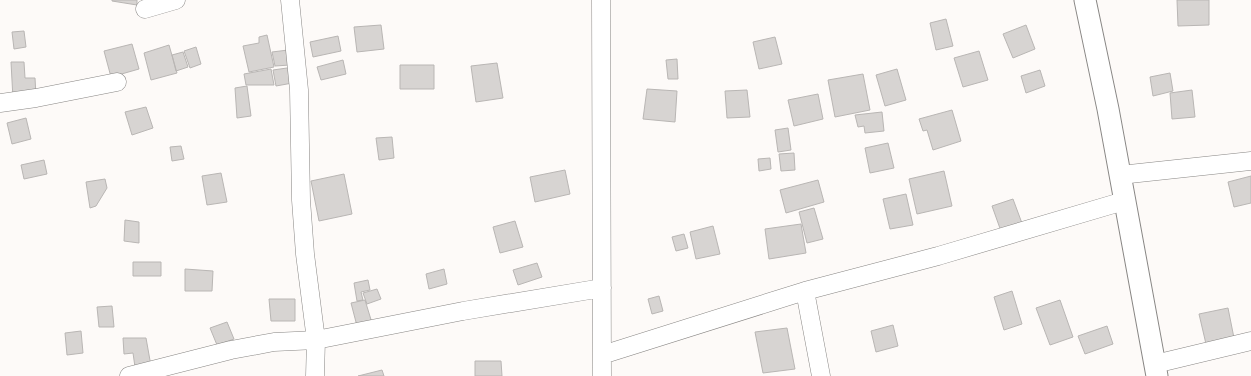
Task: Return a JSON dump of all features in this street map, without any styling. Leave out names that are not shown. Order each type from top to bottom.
[{"type":"street","points":[[145,9],[176,0]]},
{"type":"street","points":[[290,0],[299,90],[301,200],[304,245],[316,340],[315,376]]},
{"type":"street","points":[[601,0],[602,376]]},
{"type":"street","points":[[1085,0],[1108,109],[1156,370],[1251,341]]},
{"type":"street","points":[[0,103],[117,82]]},
{"type":"street","points":[[1120,175],[1251,161]]},
{"type":"street","points":[[602,355],[805,291],[938,256],[1124,201]]},
{"type":"street","points":[[128,376],[231,350],[274,342],[316,340],[463,311],[602,288]]},
{"type":"street","points":[[805,291],[821,376]]},
{"type":"building","points":[[137,0],[137,5],[112,1]]},
{"type":"building","points":[[1177,0],[1209,0],[1209,25],[1178,26]]},
{"type":"building","points":[[946,19],[953,46],[936,50],[930,23]]},
{"type":"building","points":[[381,25],[384,49],[357,52],[354,27]]},
{"type":"building","points":[[1026,25],[1035,49],[1013,58],[1003,34]]},
{"type":"building","points":[[24,31],[26,47],[14,49],[12,32]]},
{"type":"building","points":[[267,35],[274,67],[249,72],[243,46],[259,43],[259,37]]},
{"type":"building","points":[[338,36],[341,51],[313,57],[310,42]]},
{"type":"building","points":[[775,37],[782,64],[759,69],[753,42]]},
{"type":"building","points":[[132,44],[139,69],[111,77],[104,51]]},
{"type":"building","points":[[169,45],[177,73],[151,80],[144,53]]},
{"type":"building","points":[[196,47],[201,64],[190,68],[184,51]]},
{"type":"building","points":[[288,50],[290,65],[275,66],[272,52]]},
{"type":"building","points":[[979,51],[988,80],[963,87],[954,58]]},
{"type":"building","points":[[183,52],[188,67],[176,71],[172,55]]},
{"type":"building","points":[[677,59],[678,79],[668,79],[666,60]]},
{"type":"building","points":[[343,60],[346,74],[321,80],[317,67]]},
{"type":"building","points":[[11,62],[24,62],[25,78],[35,78],[36,96],[13,99]]},
{"type":"building","points":[[497,63],[503,98],[476,102],[471,66]]},
{"type":"building","points":[[400,65],[434,65],[434,89],[400,89]]},
{"type":"building","points":[[294,67],[298,82],[276,86],[273,70]]},
{"type":"building","points":[[271,69],[274,85],[246,85],[244,74]]},
{"type":"building","points":[[897,69],[906,100],[885,106],[876,75]]},
{"type":"building","points":[[1040,70],[1045,86],[1026,93],[1021,76]]},
{"type":"building","points":[[1170,73],[1173,91],[1153,96],[1150,77]]},
{"type":"building","points":[[863,74],[870,110],[835,117],[828,80]]},
{"type":"building","points":[[247,86],[251,116],[237,118],[235,88]]},
{"type":"building","points":[[647,89],[677,91],[675,122],[643,119]]},
{"type":"building","points":[[747,90],[750,117],[727,118],[725,91]]},
{"type":"building","points":[[1192,90],[1195,117],[1172,119],[1170,93]]},
{"type":"building","points":[[818,94],[823,119],[794,126],[788,100]]},
{"type":"building","points":[[146,107],[153,128],[132,135],[125,112]]},
{"type":"building","points":[[952,110],[961,141],[933,150],[927,130],[923,131],[919,119]]},
{"type":"building","points":[[882,112],[884,131],[865,133],[864,126],[858,127],[855,115]]},
{"type":"building","points":[[26,118],[31,139],[12,144],[7,123]]},
{"type":"building","points":[[788,128],[791,150],[778,152],[775,130]]},
{"type":"building","points":[[392,137],[394,158],[379,160],[376,138]]},
{"type":"building","points":[[888,143],[894,168],[870,173],[865,148]]},
{"type":"building","points":[[181,146],[184,159],[172,161],[170,147]]},
{"type":"building","points":[[794,153],[795,170],[781,171],[779,154]]},
{"type":"building","points":[[770,158],[771,169],[759,171],[758,159]]},
{"type":"building","points":[[44,160],[47,174],[24,179],[21,165]]},
{"type":"building","points":[[565,170],[570,194],[535,202],[530,177]]},
{"type":"building","points":[[944,171],[952,206],[917,214],[909,179]]},
{"type":"building","points":[[221,173],[227,202],[207,205],[202,176]]},
{"type":"building","points":[[344,174],[352,214],[319,221],[311,181]]},
{"type":"building","points":[[1251,176],[1251,203],[1234,207],[1228,182]]},
{"type":"building","points":[[105,179],[107,188],[96,206],[90,208],[86,182]]},
{"type":"building","points":[[818,180],[824,202],[786,213],[780,190]]},
{"type":"building","points":[[906,194],[913,225],[890,229],[883,199]]},
{"type":"building","points":[[1013,199],[1023,226],[1002,234],[992,206]]},
{"type":"building","points":[[814,208],[823,239],[807,243],[799,212]]},
{"type":"building","points":[[125,220],[139,222],[139,243],[124,241]]},
{"type":"building","points":[[515,221],[523,247],[500,253],[493,227]]},
{"type":"building","points":[[801,224],[806,253],[769,259],[765,229]]},
{"type":"building","points":[[713,226],[720,254],[696,259],[690,232]]},
{"type":"building","points":[[684,234],[688,248],[676,251],[672,237]]},
{"type":"building","points":[[133,262],[161,262],[161,276],[133,276]]},
{"type":"building","points":[[537,263],[542,277],[518,285],[513,270]]},
{"type":"building","points":[[185,269],[213,271],[212,291],[185,291]]},
{"type":"building","points":[[444,269],[447,284],[429,289],[426,274]]},
{"type":"building","points":[[368,280],[370,290],[361,292],[363,300],[357,301],[354,283]]},
{"type":"building","points":[[377,289],[381,299],[367,304],[363,293]]},
{"type":"building","points":[[1012,291],[1022,324],[1004,330],[994,297]]},
{"type":"building","points":[[659,296],[663,311],[652,314],[648,299]]},
{"type":"building","points":[[269,299],[295,299],[295,321],[271,321]]},
{"type":"building","points":[[365,300],[372,323],[357,326],[351,303]]},
{"type":"building","points":[[1060,300],[1073,337],[1050,345],[1036,308]]},
{"type":"building","points":[[112,306],[114,327],[99,327],[97,307]]},
{"type":"building","points":[[1228,308],[1234,338],[1206,344],[1199,314]]},
{"type":"building","points":[[227,322],[234,339],[217,345],[210,328]]},
{"type":"building","points":[[893,325],[898,346],[876,352],[871,331]]},
{"type":"building","points":[[1107,326],[1113,344],[1085,354],[1078,336]]},
{"type":"building","points":[[787,328],[795,369],[763,373],[755,332]]},
{"type":"building","points":[[81,331],[83,353],[67,355],[65,333]]},
{"type":"building","points":[[123,338],[146,338],[151,366],[135,367],[133,353],[124,354]]},
{"type":"building","points":[[475,361],[501,361],[502,376],[475,376]]},
{"type":"building","points":[[382,370],[384,376],[358,376]]}]
